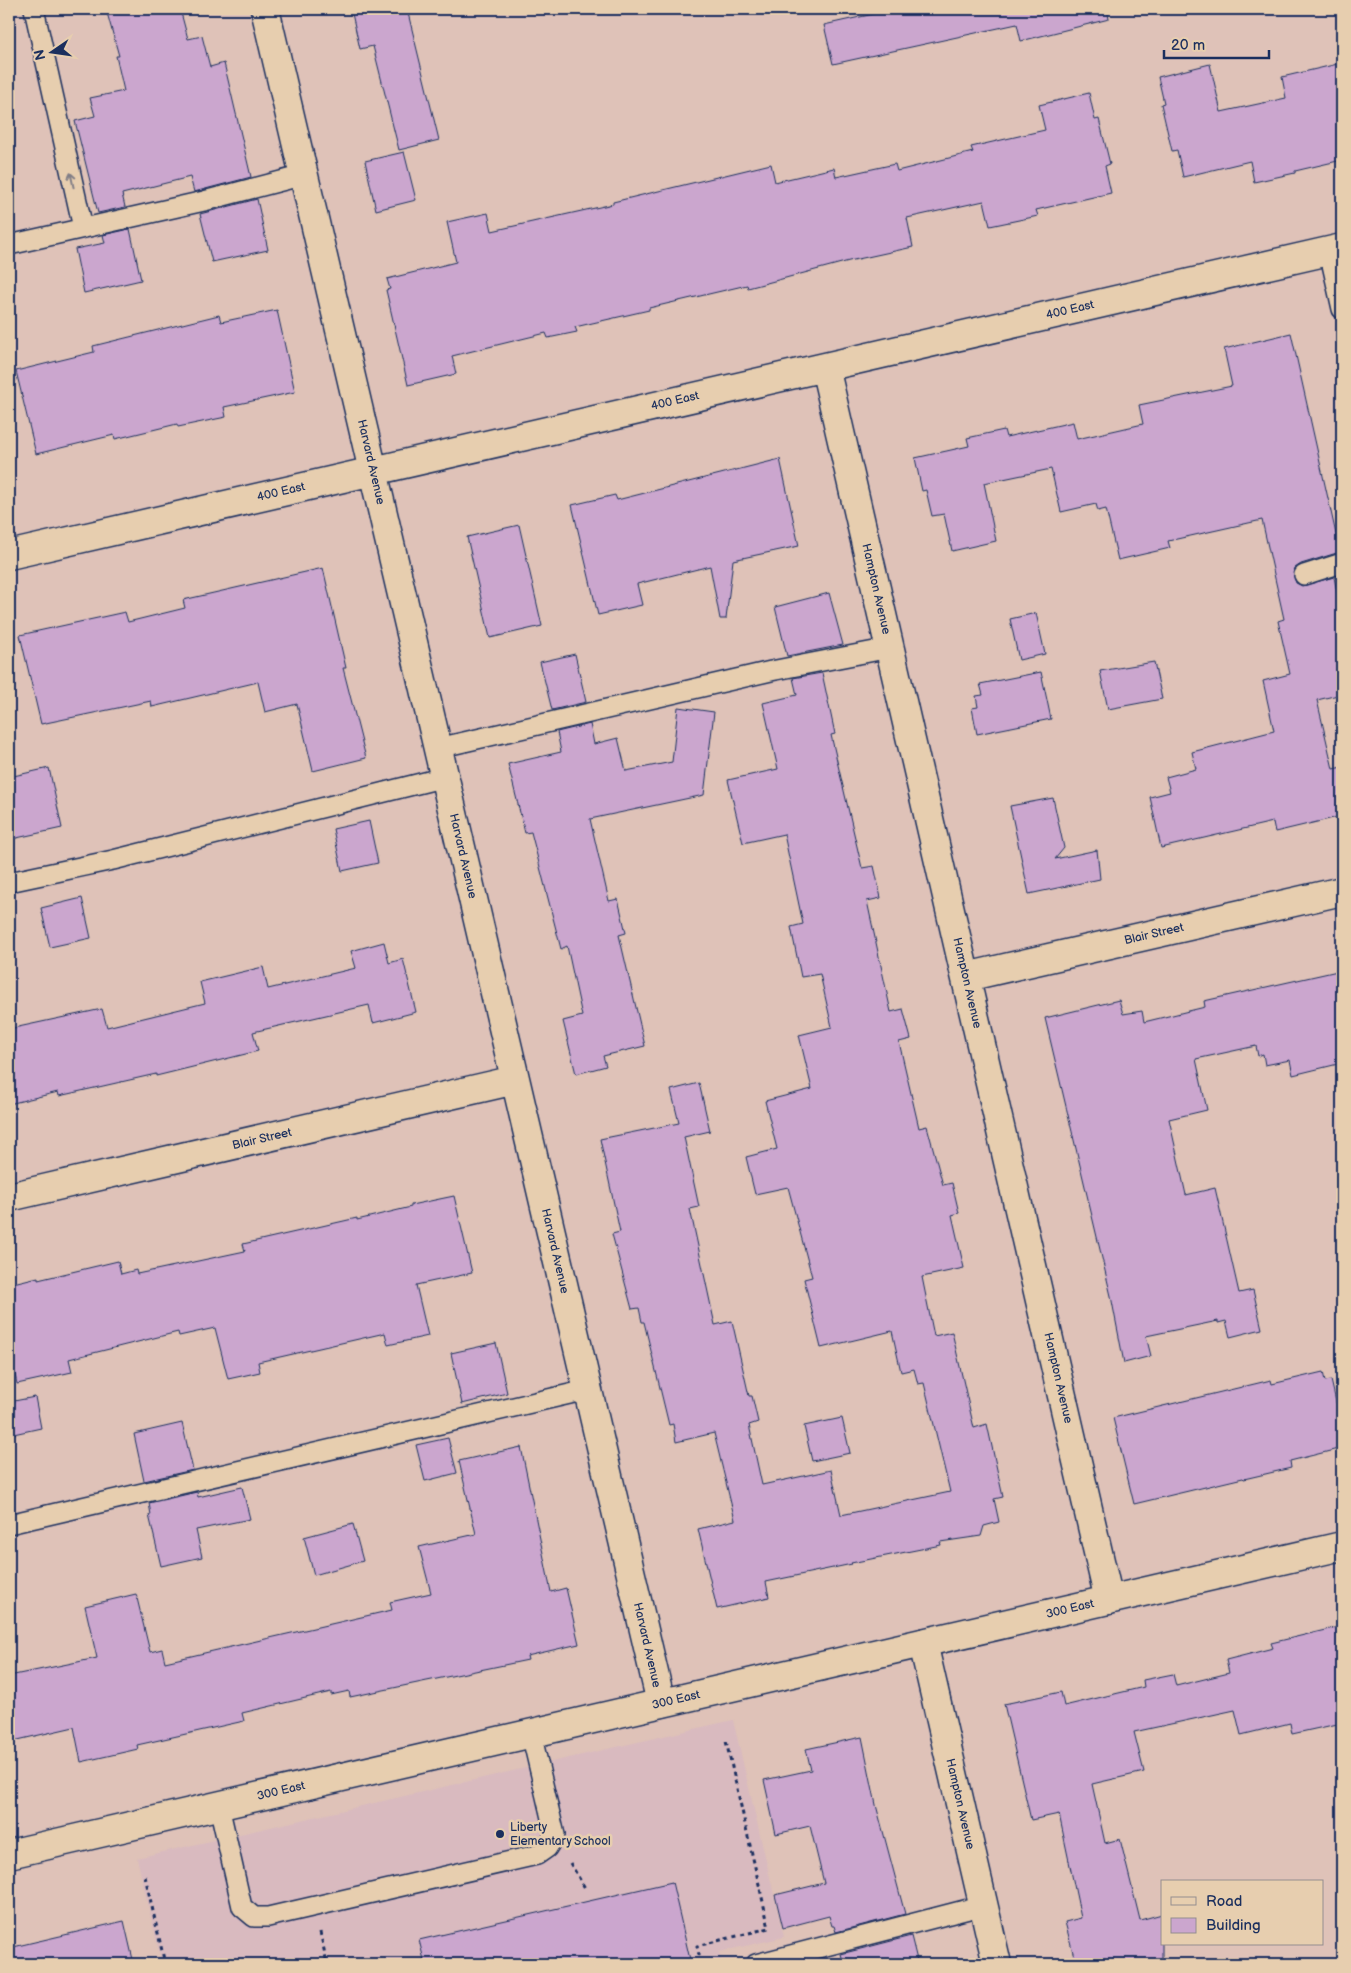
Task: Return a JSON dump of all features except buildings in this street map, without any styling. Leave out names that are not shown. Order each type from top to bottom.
[{"type":"street","name":"Harvard Avenue","points":[[265,9],[661,1704]]},
{"type":"street","name":"400 East","points":[[9,555],[1336,249]]},
{"type":"street","name":"Hampton Avenue","points":[[825,366],[1109,1600]]},
{"type":"street","name":"Blair Street","points":[[966,977],[1342,891]]},
{"type":"street","name":"Blair Street","points":[[9,1198],[515,1080]]},
{"type":"street","name":"300 East","points":[[9,1854],[1342,1546]]},
{"type":"street","name":"Hampton Avenue","points":[[923,1643],[997,1964]]},
{"type":"lane","points":[[34,9],[83,228]]},
{"type":"lane","points":[[9,244],[204,201],[304,175]]},
{"type":"lane","points":[[1336,249],[1342,309]]},
{"type":"lane","points":[[1304,575],[1342,563]]},
{"type":"lane","points":[[438,748],[771,671],[890,648]]},
{"type":"lane","points":[[9,882],[113,860],[444,777]]},
{"type":"lane","points":[[9,1524],[587,1390]]},
{"type":"lane","points":[[219,1806],[242,1907],[254,1917],[268,1917],[287,1913],[537,1855],[547,1848],[556,1835],[531,1734]]},
{"type":"lane","points":[[756,1964],[984,1905]]},
{"type":"path","points":[[701,1964],[697,1946],[769,1928],[726,1741]]},
{"type":"path","points":[[145,1876],[165,1964]]},
{"type":"shaded area","name":"Liberty Elementary School","points":[[733,1720],[784,1937],[719,1952],[722,1964],[162,1964],[137,1858]]},
{"type":"place","name":"Liberty Elementary School","points":[[500,1834]]}]
